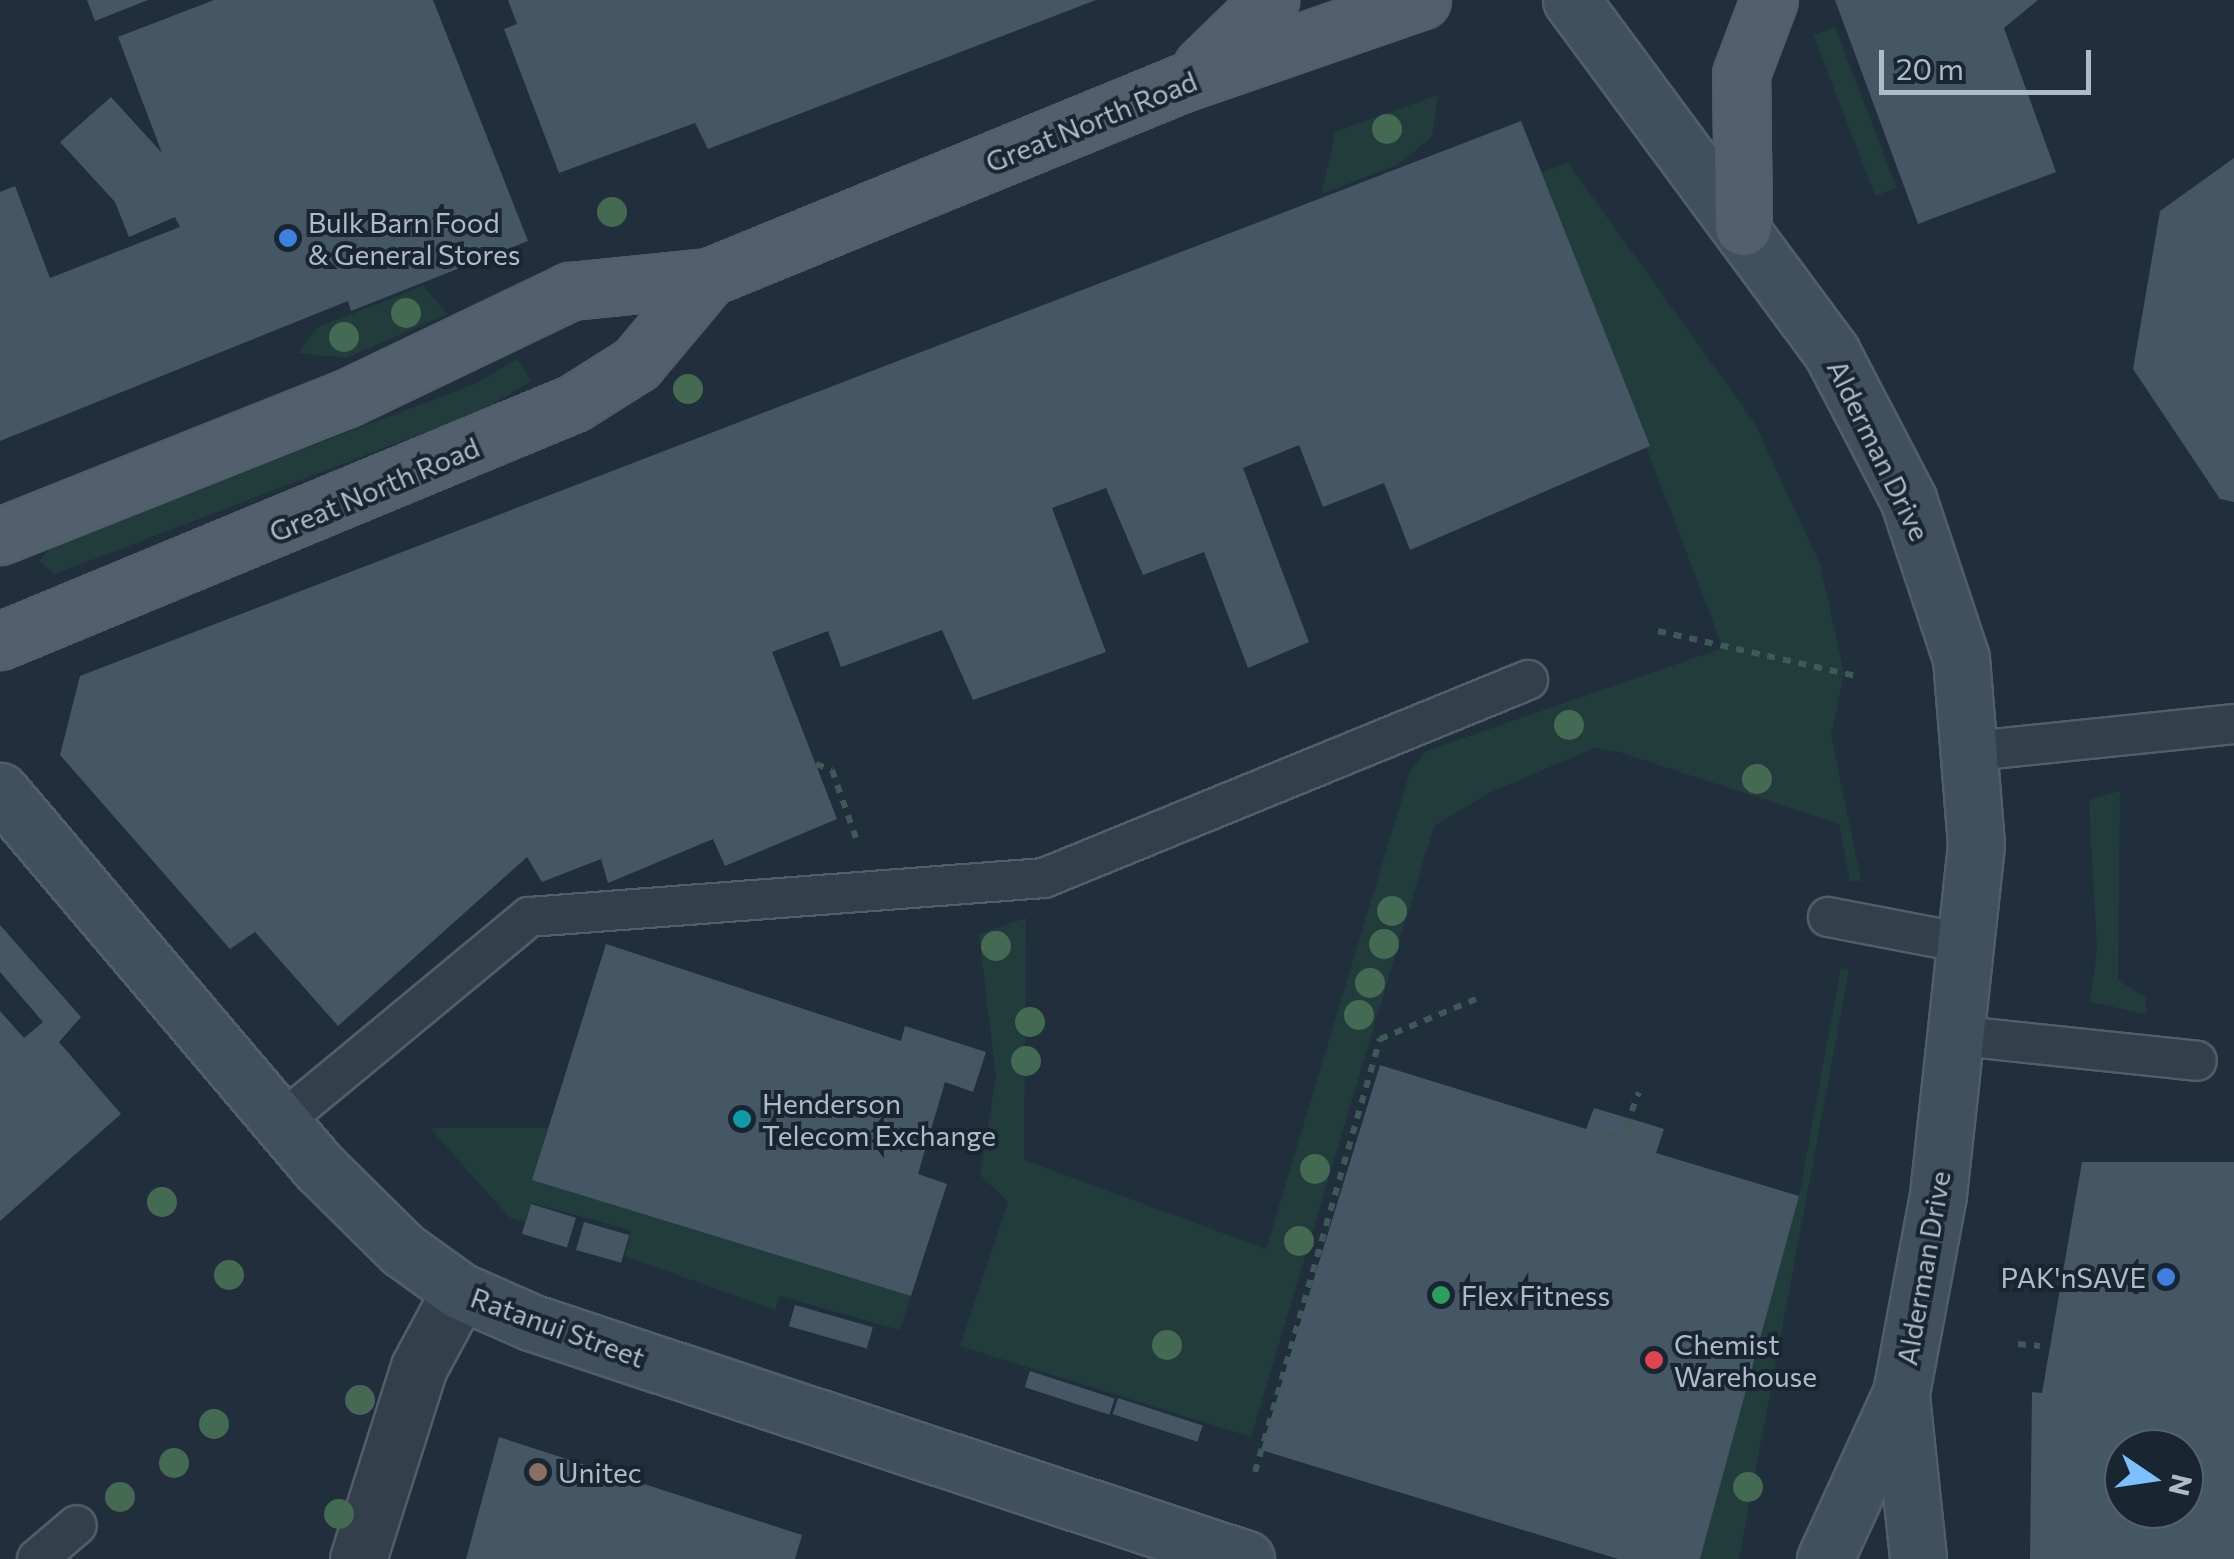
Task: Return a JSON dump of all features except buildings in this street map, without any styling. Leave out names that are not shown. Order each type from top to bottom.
[{"type":"main road","points":[[1180,84],[1270,0]]},
{"type":"main road","name":"Great North Road","points":[[0,536],[345,399],[570,292],[709,277],[1180,84],[1422,0]]},
{"type":"main road","name":"Alderman Drive","points":[[1571,0],[1832,352],[1908,499],[1961,658],[1974,751],[1969,944],[1961,1036],[1901,1393],[1825,1559]]},
{"type":"main road","points":[[1743,228],[1742,74],[1769,0]]},
{"type":"main road","name":"Great North Road","points":[[0,642],[574,403],[636,364],[709,277]]},
{"type":"main road","name":"Ratanui Street","points":[[0,791],[280,1124],[403,1250],[460,1291],[1246,1559]]},
{"type":"main road","name":"Alderman Drive","points":[[1901,1393],[1918,1559]]},
{"type":"street","points":[[358,1559],[414,1386],[460,1291]]},
{"type":"lane","points":[[280,1124],[529,917],[876,894],[1044,878],[1528,680]]},
{"type":"lane","points":[[1974,751],[2234,724]]},
{"type":"lane","points":[[1828,916],[1969,944]]},
{"type":"lane","points":[[1961,1036],[2196,1061]]},
{"type":"lane","points":[[37,1559],[77,1524]]},
{"type":"path","points":[[1658,630],[1856,676]]},
{"type":"path","points":[[816,764],[832,770],[876,894]]},
{"type":"path","points":[[1255,1472],[1380,1039],[1476,999]]},
{"type":"path","points":[[1610,1136],[1626,1126],[1639,1092]]},
{"type":"path","points":[[1626,1126],[1633,1144]]},
{"type":"path","points":[[2018,1344],[2040,1346]]},
{"type":"green space","points":[[1835,27],[1897,188],[1875,196],[1814,35]]},
{"type":"green space","points":[[1438,95],[1432,137],[1399,164],[1322,194],[1335,132]]},
{"type":"green space","points":[[1568,163],[1754,422],[1820,564],[1844,673],[1831,735],[1861,881],[1850,881],[1839,824],[1619,752],[1594,748],[1487,794],[1434,826],[1251,1437],[960,1346],[1008,1202],[980,1175],[996,1077],[979,934],[1026,918],[1024,1160],[1266,1249],[1410,772],[1426,751],[1723,648],[1541,172]]},
{"type":"green space","points":[[423,286],[447,314],[346,358],[298,353],[318,327]]},
{"type":"green space","points":[[517,359],[531,381],[486,409],[55,574],[39,561],[53,544],[475,384]]},
{"type":"green space","points":[[2120,791],[2118,980],[2146,998],[2146,1014],[2090,1002],[2097,950],[2089,800]]},
{"type":"green space","points":[[1841,968],[1849,970],[1739,1559],[1700,1559],[1799,1196]]},
{"type":"green space","points":[[430,1128],[548,1128],[533,1180],[911,1296],[900,1330],[780,1296],[775,1310],[625,1256],[631,1230],[531,1203],[525,1222],[509,1217]]},
{"type":"place","name":"Bulk Barn Food & General Stores","points":[[288,238]]},
{"type":"place","name":"Henderson Telecom Exchange","points":[[742,1119]]},
{"type":"place","name":"PAK'nSAVE","points":[[2166,1277]]},
{"type":"place","name":"Flex Fitness","points":[[1441,1295]]},
{"type":"place","name":"Chemist Warehouse","points":[[1654,1360]]},
{"type":"place","name":"Unitec","points":[[538,1472]]}]
